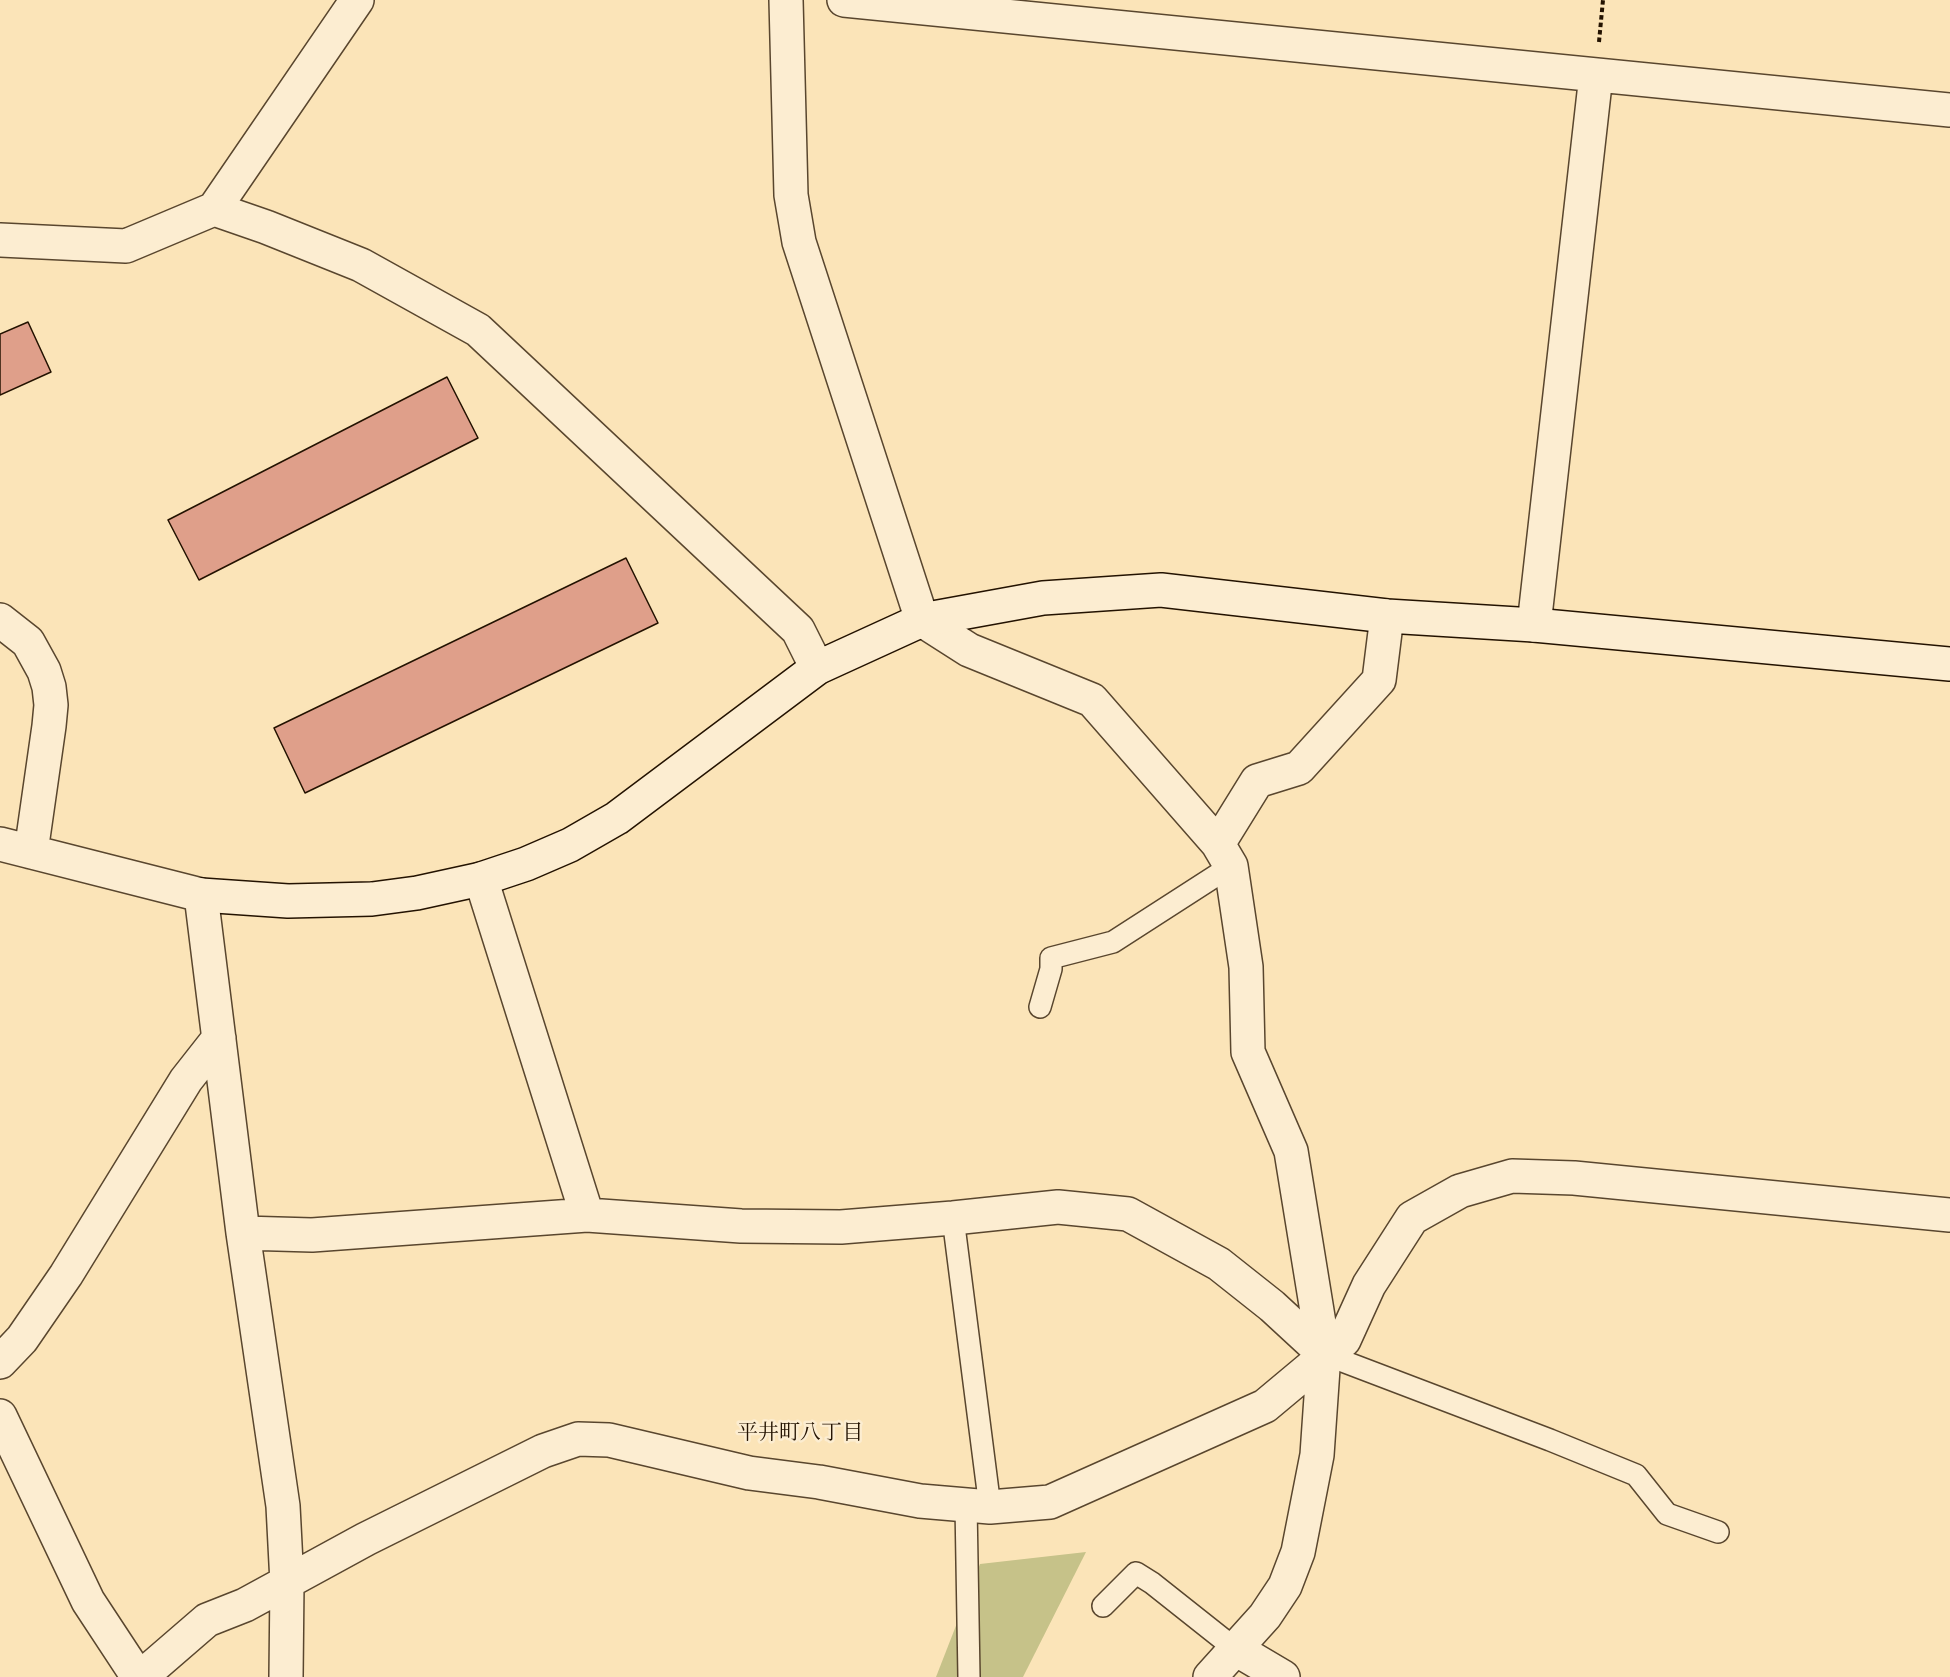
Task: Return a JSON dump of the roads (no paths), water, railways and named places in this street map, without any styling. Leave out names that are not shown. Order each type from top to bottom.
[{"type":"street","points":[[0,240],[126,246],[214,209],[357,0]]},
{"type":"street","points":[[786,0],[791,195],[799,242],[922,620],[969,650],[1092,700],[1224,855],[1246,967],[1248,1052],[1291,1151],[1324,1354],[1317,1455],[1298,1552],[1285,1586],[1265,1616],[1210,1677]]},
{"type":"street","points":[[844,0],[1950,110]]},
{"type":"street","points":[[1534,625],[1596,75]]},
{"type":"street","points":[[214,209],[361,265],[478,330],[798,630],[817,668]]},
{"type":"street","points":[[0,620],[27,642],[44,671],[51,705],[49,726],[15,848],[201,895],[288,901],[372,898],[417,893],[481,879],[526,864],[570,845],[616,818],[817,668],[922,620],[1043,598],[1161,590],[1387,616],[1534,625],[1950,664]]},
{"type":"street","points":[[1224,855],[1257,781],[1299,768],[1379,680],[1387,616]]},
{"type":"street","points":[[481,879],[587,1215]]},
{"type":"street","points":[[201,895],[243,1233],[282,1506],[287,1583],[286,1677]]},
{"type":"street","points":[[0,1362],[22,1339],[66,1275],[186,1080],[219,1038]]},
{"type":"street","points":[[0,1416],[88,1601],[140,1677],[207,1620],[245,1605],[366,1539],[543,1451],[578,1439],[609,1440],[748,1473],[819,1482],[920,1501],[978,1506],[1050,1502],[1264,1406],[1324,1354],[1344,1340],[1369,1286],[1412,1218],[1460,1191],[1512,1176],[1574,1178],[1950,1215]]},
{"type":"street","points":[[243,1233],[312,1235],[587,1215],[741,1226],[841,1227],[1058,1207],[1128,1214],[1219,1264],[1272,1306],[1324,1354]]},
{"type":"street","points":[[1234,1648],[1283,1677]]},
{"type":"lane","points":[[1040,1007],[1051,969],[1051,958],[1113,942],[1224,855]]},
{"type":"lane","points":[[953,1218],[978,1506],[969,1677]]},
{"type":"lane","points":[[1324,1354],[1636,1475],[1667,1514],[1718,1532]]},
{"type":"lane","points":[[1103,1606],[1136,1573],[1234,1648]]},
{"type":"district","name":"平井町八丁目","points":[[800,1434]]}]
